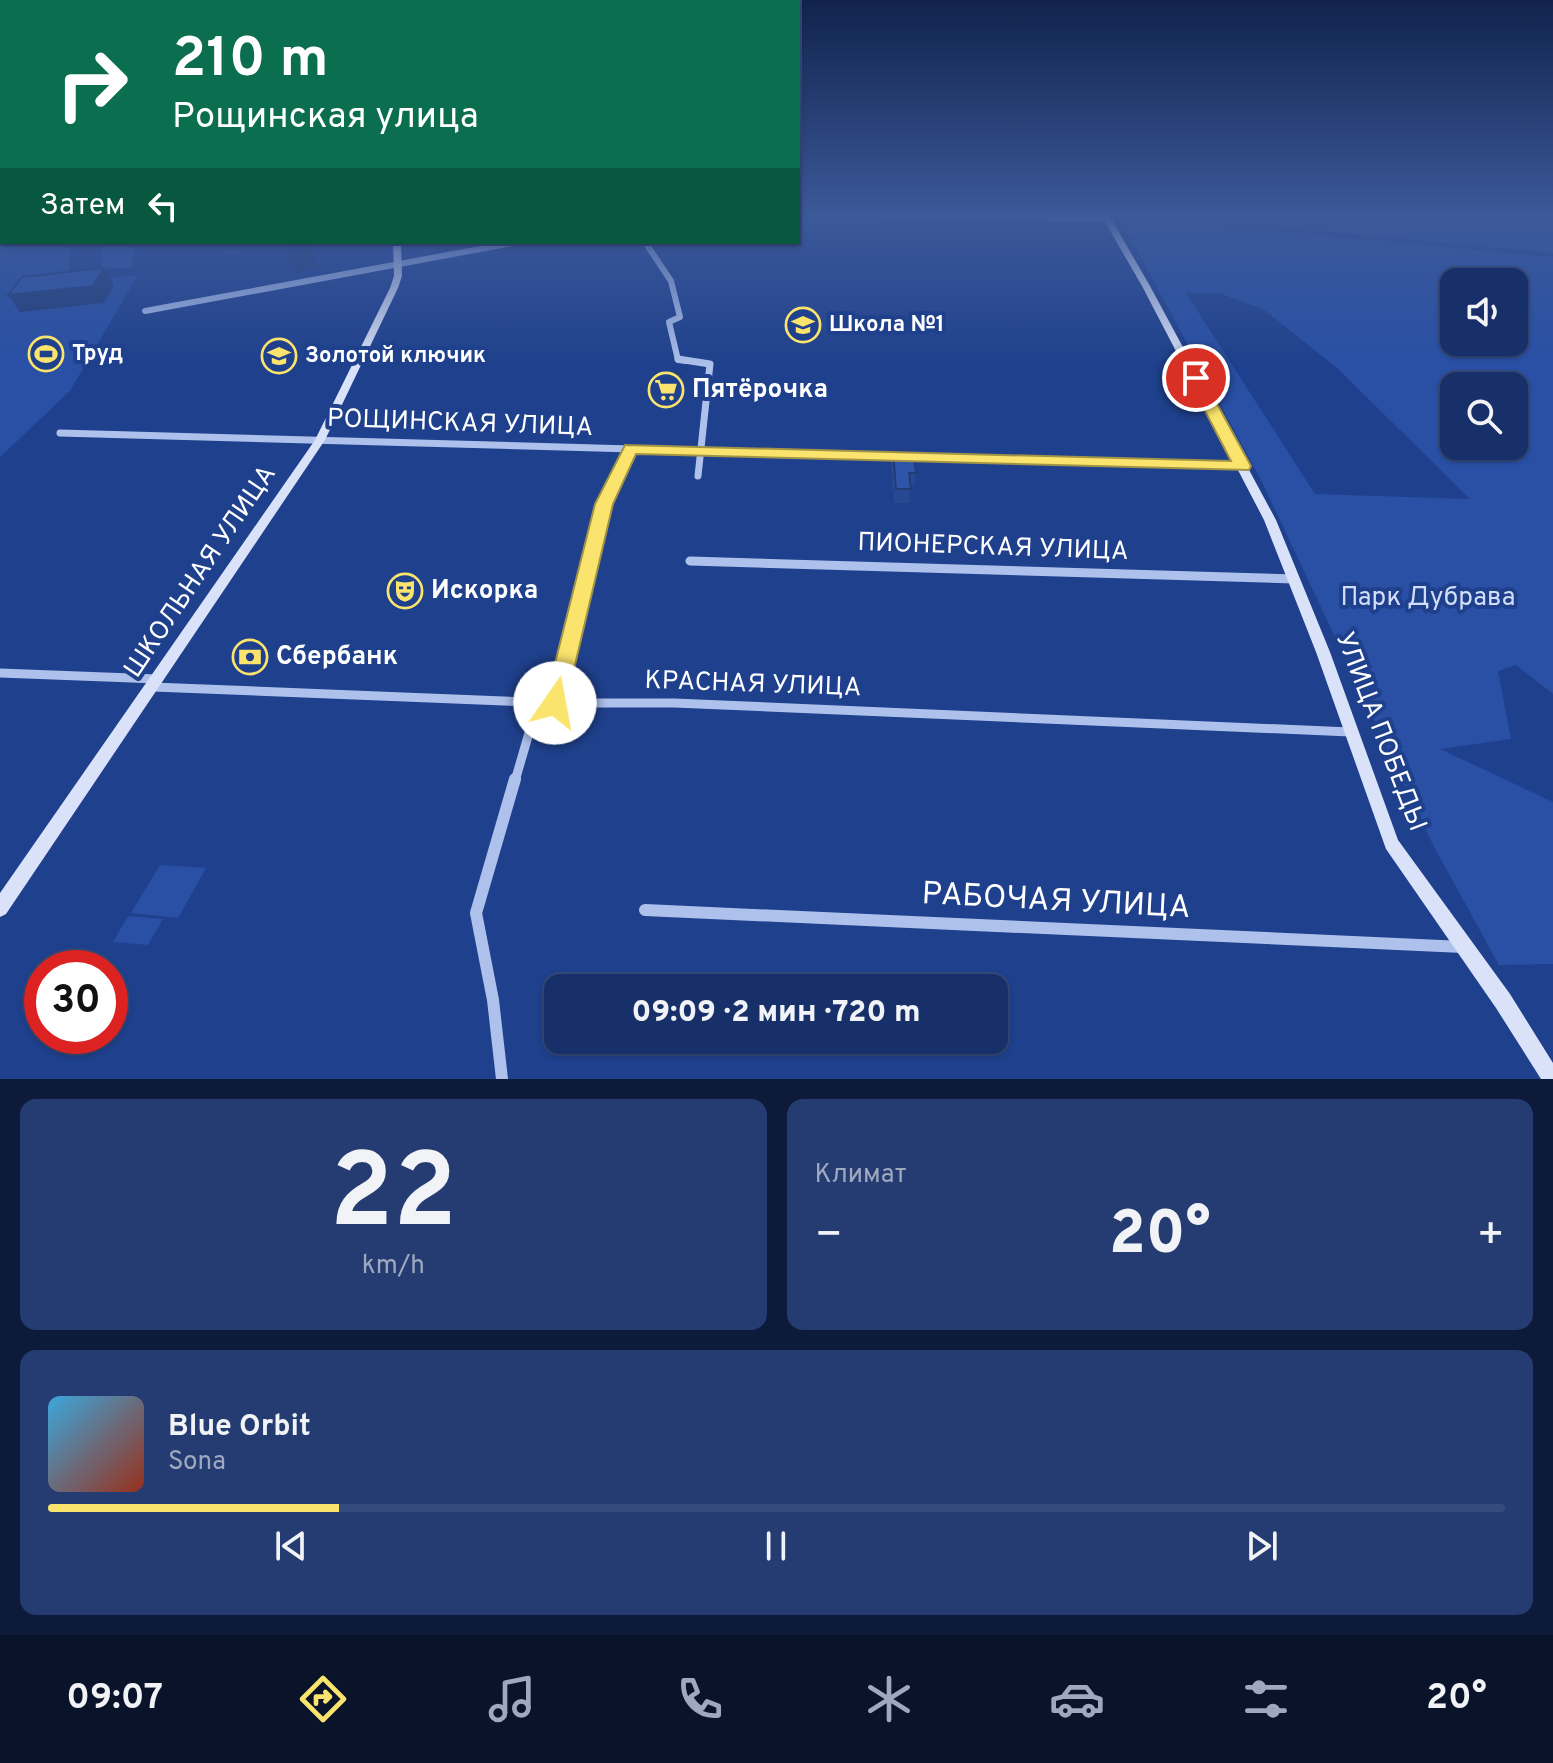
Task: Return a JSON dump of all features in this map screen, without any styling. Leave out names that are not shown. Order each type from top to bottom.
[{"type":"main road","name":"УЛИЦА ПОБЕДЫ","points":[[1133,265],[1243,466],[1294,579],[1392,844],[1552,1079]]},
{"type":"main road","name":"ШКОЛЬНАЯ УЛИЦА","points":[[0,908],[320,440],[394,288],[399,266]]},
{"type":"street","points":[[145,311],[402,265]]},
{"type":"street","points":[[661,265],[671,281],[680,317],[669,322],[678,360],[710,364],[698,476]]},
{"type":"street","name":"РОЩИНСКАЯ УЛИЦА","points":[[60,433],[1243,466]]},
{"type":"street","points":[[555,703],[604,504],[630,449]]},
{"type":"street","name":"ПИОНЕРСКАЯ УЛИЦА","points":[[690,561],[1294,579]]},
{"type":"street","name":"КРАСНАЯ УЛИЦА","points":[[0,673],[555,703],[674,703],[1350,732]]},
{"type":"street","points":[[502,1079],[493,1000],[476,913],[538,702]]},
{"type":"street","name":"РАБОЧАЯ УЛИЦА","points":[[645,910],[1465,947]]},
{"type":"green space","name":"Труд","points":[[0,265],[69,265],[69,277],[63,283],[138,275],[70,391],[0,457]]},
{"type":"green space","points":[[102,265],[132,265],[132,268],[102,268]]},
{"type":"green space","name":"Парк Дубрава","points":[[1145,265],[1553,265],[1553,694],[1516,665],[1498,671],[1511,739],[1440,749],[1553,802],[1553,964],[1499,965],[1433,845],[1261,480]],"holes":[[[1186,293],[1219,293],[1263,309],[1337,368],[1470,499],[1315,494]]]},
{"type":"green space","points":[[160,865],[206,868],[178,918],[131,913]]},
{"type":"green space","points":[[128,916],[163,919],[148,945],[113,942]]},
{"type":"building","points":[[104,268],[93,286],[8,295],[22,277]]},
{"type":"building","name":"Пятёрочка","points":[[656,373],[681,374],[677,393],[651,392]]},
{"type":"building","points":[[893,451],[913,452],[916,473],[909,473],[911,489],[896,489]]},
{"type":"place","name":"Школа №1","points":[[803,325]]},
{"type":"place","name":"Труд","points":[[46,354]]},
{"type":"place","name":"Золотой ключик","points":[[279,356]]},
{"type":"place","name":"Пятёрочка","points":[[666,390]]},
{"type":"place","name":"Искорка","points":[[405,591]]},
{"type":"place","name":"Сбербанк","points":[[250,657]]},
{"type":"route","points":[[555,703],[604,504],[630,449],[1243,466],[1196,378]]}]
